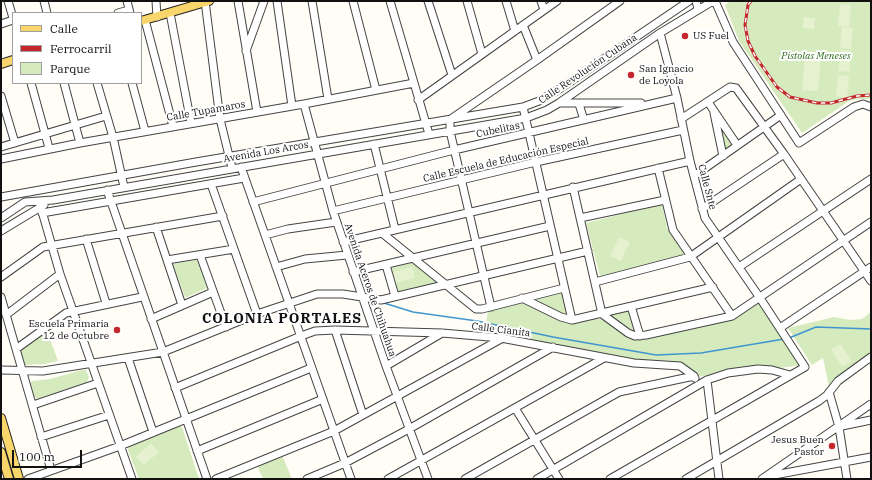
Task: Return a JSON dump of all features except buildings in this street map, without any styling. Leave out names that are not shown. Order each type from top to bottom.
[{"type":"main road","points":[[143,21],[204,2]]},
{"type":"main road","points":[[1,64],[12,60]]},
{"type":"main road","points":[[1,418],[19,479]]},
{"type":"main road","points":[[1,452],[9,479]]},
{"type":"street","points":[[8,1],[12,15]]},
{"type":"street","points":[[45,1],[47,12]]},
{"type":"street","points":[[127,1],[130,11]]},
{"type":"street","points":[[156,1],[156,17]]},
{"type":"street","points":[[238,1],[257,112]]},
{"type":"street","points":[[246,51],[264,1]]},
{"type":"street","points":[[277,1],[292,106]]},
{"type":"street","points":[[312,1],[328,99]]},
{"type":"street","points":[[353,1],[376,90]]},
{"type":"street","points":[[390,1],[429,134]]},
{"type":"street","points":[[428,1],[452,75]]},
{"type":"street","points":[[467,1],[482,54]]},
{"type":"street","points":[[506,1],[514,31]]},
{"type":"street","points":[[541,1],[544,10]]},
{"type":"street","points":[[418,100],[557,1]]},
{"type":"street","points":[[451,118],[538,60],[620,1]]},
{"type":"street","points":[[1,197],[229,156],[523,107],[539,101],[558,90],[689,1]]},
{"type":"street","points":[[696,1],[703,5]]},
{"type":"street","points":[[714,1],[733,42],[800,143],[854,107],[863,104],[871,107]]},
{"type":"street","name":"Calle Revolución Cubana","points":[[429,134],[526,118],[547,110],[660,32],[703,5],[714,1]]},
{"type":"street","points":[[204,2],[220,119],[232,168]]},
{"type":"street","points":[[170,12],[191,123]]},
{"type":"street","points":[[1,24],[12,19]]},
{"type":"street","points":[[143,21],[173,126]]},
{"type":"street","points":[[523,25],[538,60]]},
{"type":"street","name":"Calle Snte","points":[[660,32],[705,218],[805,367],[790,375]]},
{"type":"street","name":"Calle Tupamaros","points":[[1,159],[49,148],[220,119],[414,83]]},
{"type":"street","points":[[31,84],[49,148]]},
{"type":"street","points":[[64,84],[80,143]]},
{"type":"street","points":[[97,84],[113,137],[124,187]]},
{"type":"street","points":[[132,84],[145,131]]},
{"type":"street","points":[[682,119],[730,87],[736,88],[844,240],[871,282]]},
{"type":"street","points":[[1,96],[15,143]]},
{"type":"street","name":"Cubelitas","points":[[253,202],[454,150],[677,98]]},
{"type":"street","points":[[708,102],[737,145]]},
{"type":"street","points":[[559,103],[653,103]]},
{"type":"street","name":"Avenida Aceros de Chihuahua","points":[[304,104],[316,154],[336,222],[386,366],[428,479]]},
{"type":"street","points":[[579,104],[584,120]]},
{"type":"street","points":[[596,104],[600,116]]},
{"type":"street","points":[[523,107],[572,320]]},
{"type":"street","points":[[713,109],[723,156]]},
{"type":"street","points":[[694,176],[781,115]]},
{"type":"street","points":[[1,147],[106,116]]},
{"type":"street","points":[[451,118],[450,131],[454,150],[491,307]]},
{"type":"street","name":"Calle Escuela de Educación Especial","points":[[333,211],[536,162],[683,130]]},
{"type":"street","name":"Avenida Los Arcos","points":[[1,231],[53,200],[429,134]]},
{"type":"street","points":[[374,144],[395,229]]},
{"type":"street","points":[[702,209],[784,154]]},
{"type":"street","points":[[343,242],[543,194],[690,161]]},
{"type":"street","points":[[241,167],[351,479]]},
{"type":"street","points":[[658,168],[673,230],[690,257],[732,316]]},
{"type":"street","name":"Avenida Los Arcos","points":[[1,218],[22,203],[40,207],[110,201],[244,178]]},
{"type":"street","points":[[595,282],[690,257],[801,179]]},
{"type":"street","points":[[739,267],[871,179]]},
{"type":"street","points":[[211,184],[257,314]]},
{"type":"street","points":[[572,188],[602,314],[628,333],[640,336],[732,316],[871,222]]},
{"type":"street","points":[[107,190],[142,297],[163,352],[206,479]]},
{"type":"street","points":[[580,218],[665,200]]},
{"type":"street","points":[[40,207],[50,246],[120,446],[129,478]]},
{"type":"street","points":[[1,277],[37,250],[50,246],[222,216]]},
{"type":"street","points":[[265,235],[288,229],[336,222]]},
{"type":"street","points":[[353,272],[550,226]]},
{"type":"street","points":[[156,227],[182,305]]},
{"type":"street","points":[[382,233],[476,309],[491,307],[564,288]]},
{"type":"street","points":[[86,240],[106,303]]},
{"type":"street","points":[[167,260],[234,249]]},
{"type":"street","points":[[1,370],[43,371],[91,362],[163,352],[257,314],[317,294],[331,293],[378,300],[447,285],[557,257],[588,251]]},
{"type":"street","points":[[200,255],[226,327]]},
{"type":"street","points":[[276,267],[305,259],[347,255]]},
{"type":"street","points":[[386,265],[395,296]]},
{"type":"street","points":[[780,328],[871,267]]},
{"type":"street","points":[[6,315],[60,274]]},
{"type":"street","points":[[522,298],[561,317],[572,320],[712,287]]},
{"type":"street","points":[[151,320],[213,292]]},
{"type":"street","points":[[1,297],[51,470]]},
{"type":"street","points":[[16,349],[64,314],[73,310],[142,297]]},
{"type":"street","points":[[631,306],[640,336]]},
{"type":"street","points":[[335,330],[363,415]]},
{"type":"street","name":"Calle Cianita","points":[[175,388],[301,336],[315,331],[335,330],[442,333],[501,338],[604,358],[643,364],[680,366],[694,376]]},
{"type":"street","points":[[386,366],[442,333]]},
{"type":"street","points":[[216,479],[334,430],[501,338]]},
{"type":"street","points":[[307,479],[345,463],[409,429],[553,347]]},
{"type":"street","points":[[686,479],[819,401],[830,392],[838,381],[871,357]]},
{"type":"street","points":[[128,358],[153,432]]},
{"type":"street","points":[[388,479],[604,358]]},
{"type":"street","points":[[28,479],[120,446],[312,368]]},
{"type":"street","points":[[537,479],[707,380],[728,373],[758,369],[772,370],[790,375]]},
{"type":"street","points":[[610,479],[790,375]]},
{"type":"street","points":[[464,479],[620,392],[694,376],[699,384]]},
{"type":"street","points":[[707,380],[719,479]]},
{"type":"street","points":[[32,405],[98,383]]},
{"type":"street","points":[[830,392],[839,427],[847,479]]},
{"type":"street","points":[[197,451],[323,399]]},
{"type":"street","points":[[764,478],[871,404]]},
{"type":"street","points":[[515,408],[559,479]]},
{"type":"street","points":[[41,438],[109,415]]},
{"type":"street","points":[[839,427],[871,420]]},
{"type":"street","points":[[764,478],[871,457]]},
{"type":"green space","name":"Pistolas Meneses","points":[[731,1],[871,1],[871,99],[849,101],[802,133],[739,41],[725,5]]},
{"type":"green space","points":[[840,4],[851,5],[849,27],[838,26]]},
{"type":"green space","points":[[804,17],[815,18],[814,29],[803,28]]},
{"type":"green space","points":[[842,27],[853,28],[851,49],[840,48]]},
{"type":"green space","points":[[841,50],[851,51],[849,72],[838,71]]},
{"type":"green space","points":[[805,54],[821,55],[818,91],[802,90]]},
{"type":"green space","points":[[838,75],[849,76],[847,98],[836,96]]},
{"type":"green space","points":[[717,120],[733,145],[725,150]]},
{"type":"green space","points":[[662,204],[667,228],[684,253],[683,256],[600,276],[586,223]]},
{"type":"green space","points":[[619,237],[630,242],[621,261],[610,256]]},
{"type":"green space","points":[[198,260],[207,288],[185,297],[173,264]]},
{"type":"green space","points":[[415,262],[439,282],[395,292],[389,269]]},
{"type":"green space","points":[[412,267],[415,278],[395,283],[392,272]]},
{"type":"green space","points":[[562,293],[566,313],[563,315],[532,301]]},
{"type":"green space","points":[[761,302],[802,365],[779,368],[758,365],[725,370],[707,376],[697,376],[686,366],[675,363],[642,363],[484,335],[488,311],[526,303],[566,323],[573,324],[593,319],[601,319],[627,336],[637,339],[648,339],[734,318]]},
{"type":"green space","points":[[629,310],[634,331],[608,316]]},
{"type":"green space","points":[[871,312],[871,359],[830,392],[823,358],[812,365],[788,328],[834,317],[850,320],[862,319]]},
{"type":"green space","points":[[47,331],[58,361],[45,364],[25,365],[20,351]]},
{"type":"green space","points":[[840,344],[852,361],[842,367],[831,349]]},
{"type":"green space","points":[[86,370],[89,377],[87,382],[37,399],[33,395],[30,384],[32,381],[50,379]]},
{"type":"green space","points":[[179,426],[182,427],[199,479],[139,479],[128,450],[129,447]]},
{"type":"green space","points":[[151,443],[159,452],[144,465],[136,457]]},
{"type":"green space","points":[[282,455],[292,479],[263,479],[257,465]]},
{"type":"waterway","points":[[384,303],[413,312],[477,321],[553,337],[656,355],[701,353],[784,339]]},
{"type":"waterway","points":[[789,338],[816,327],[871,329]]},
{"type":"railway","points":[[751,1],[748,5],[745,25],[748,41],[755,56],[777,87],[790,97],[817,103],[831,103],[857,96],[871,95]]},
{"type":"place","name":"US Fuel","points":[[685,36]]},
{"type":"place","name":"San Ignacio de Loyola","points":[[631,75]]},
{"type":"place","name":"Escuela Primaria 12 de Octubre","points":[[117,330]]},
{"type":"place","name":"Jesus Buen Pastor","points":[[832,446]]},
{"type":"district","name":"COLONIA PORTALES","points":[[282,319]]}]
